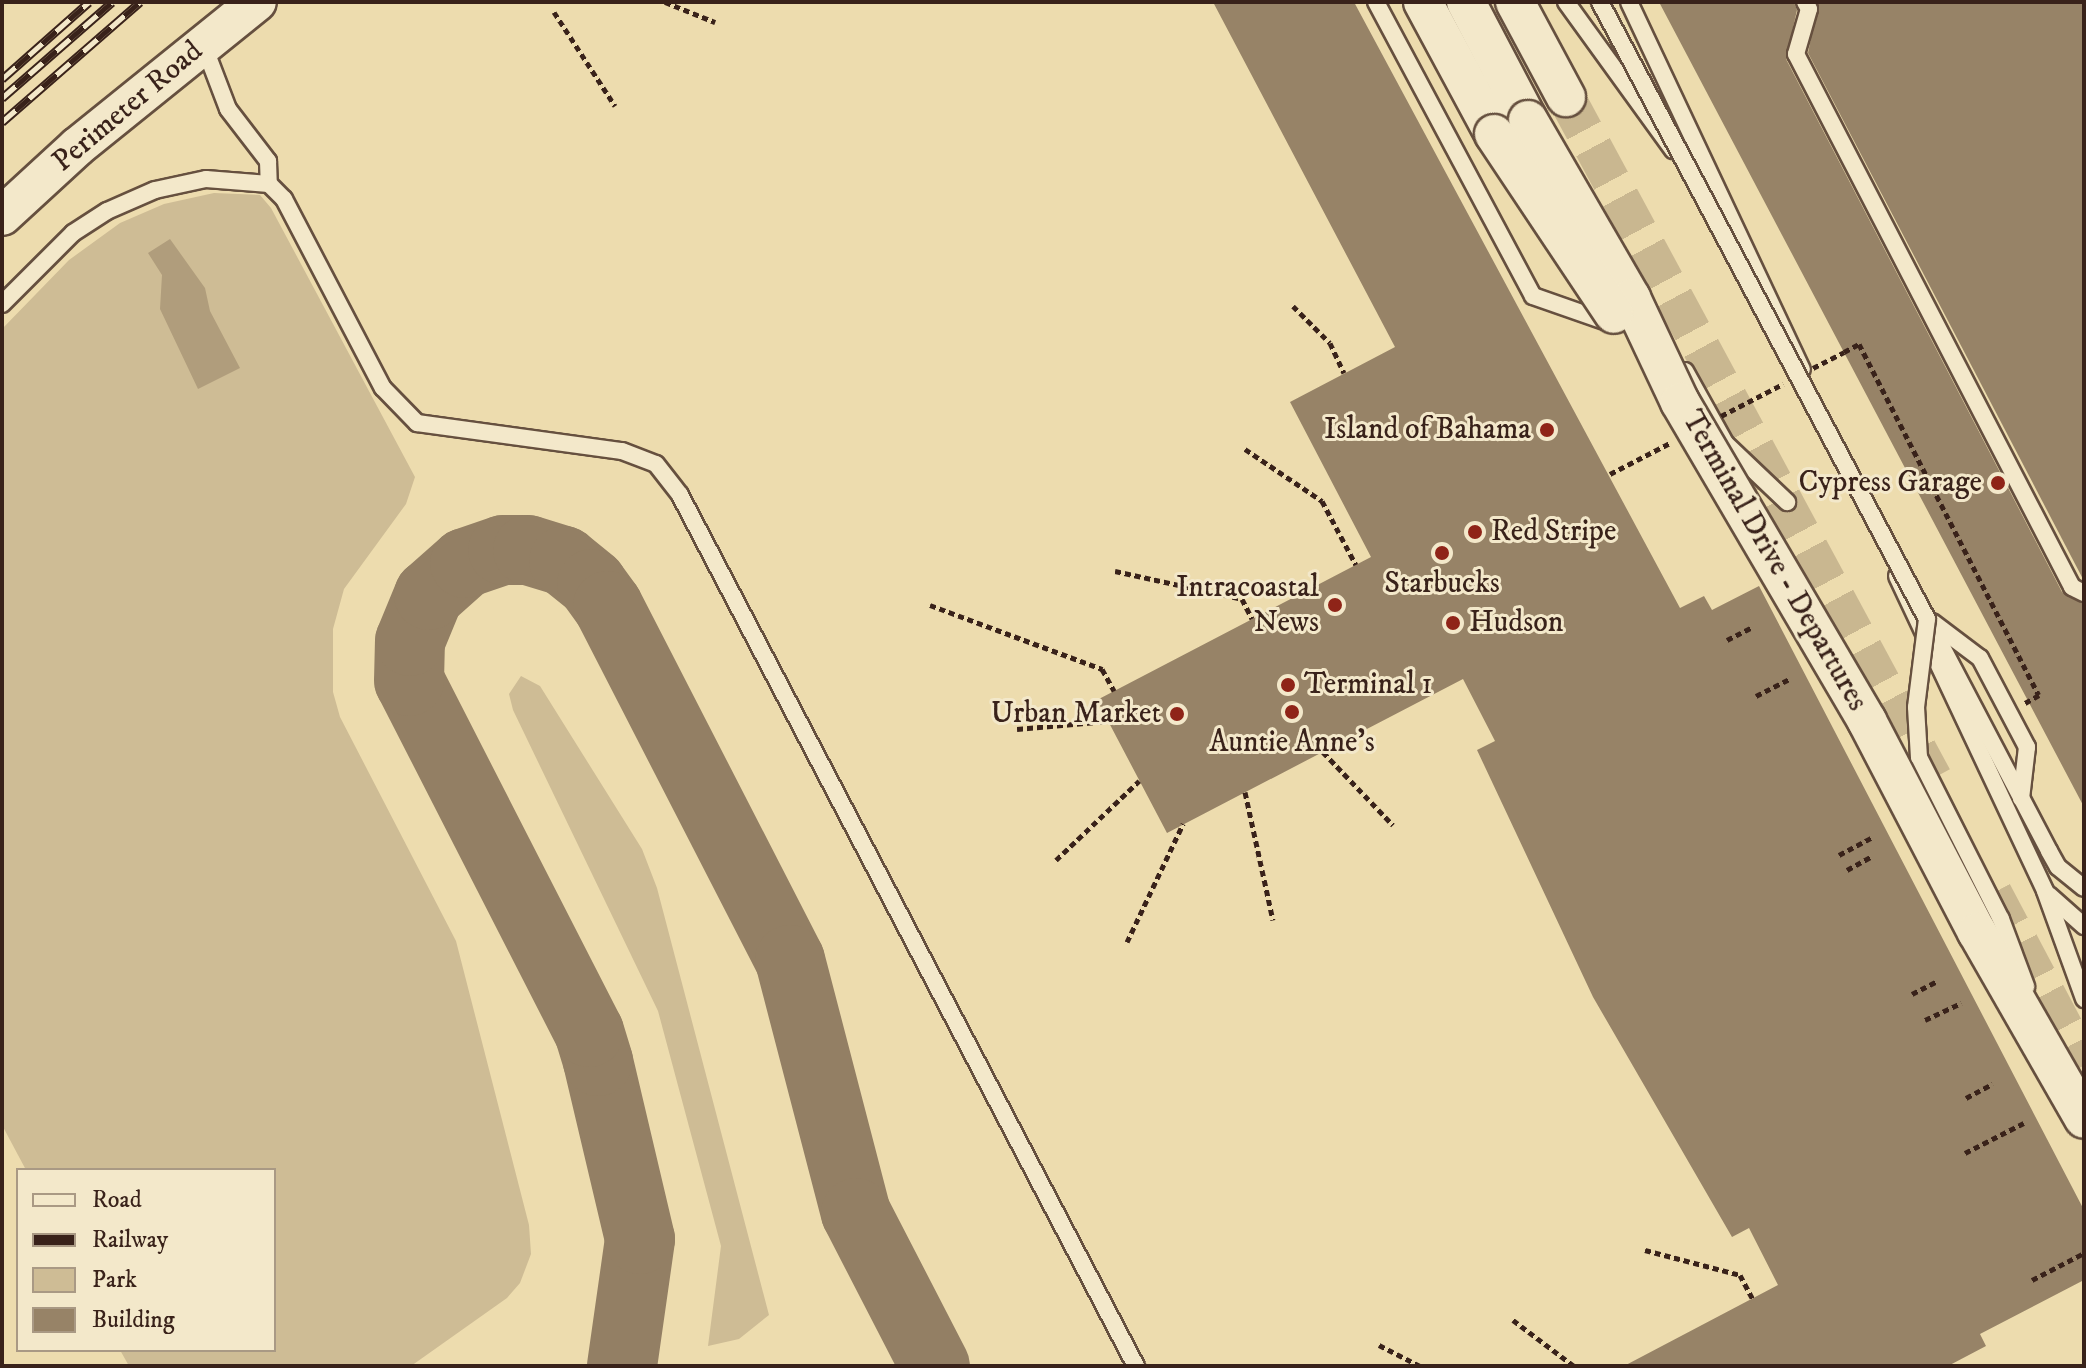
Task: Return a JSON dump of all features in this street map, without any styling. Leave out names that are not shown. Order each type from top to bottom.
[{"type":"street","name":"Perimeter Road","points":[[2,216],[203,44],[257,2]]},
{"type":"street","points":[[1423,2],[1494,134],[1689,422]]},
{"type":"street","name":"Terminal Drive - Departures","points":[[1466,2],[1631,298],[1689,422],[1867,721],[1977,932],[2084,1119]]},
{"type":"street","points":[[1515,2],[1566,97]]},
{"type":"lane","points":[[1376,2],[1533,296],[1668,341]]},
{"type":"lane","points":[[1481,2],[1725,443],[1787,502]]},
{"type":"lane","points":[[1566,2],[1743,240]]},
{"type":"lane","points":[[1600,2],[2021,800],[2058,867],[2084,888]]},
{"type":"lane","points":[[1629,2],[2045,891],[2069,950],[2084,999]]},
{"type":"lane","points":[[1805,2],[1809,9],[1796,54],[2072,587],[2084,593]]},
{"type":"lane","points":[[203,44],[228,109],[268,161],[269,184]]},
{"type":"lane","points":[[2,304],[73,233],[119,206],[155,190],[206,179],[269,184],[284,199],[383,388],[417,423],[622,451],[643,456],[666,473],[1136,1366]]},
{"type":"lane","points":[[1927,619],[1980,658],[2027,747],[2021,800]]},
{"type":"lane","points":[[1927,619],[1916,707],[1919,757],[2001,919],[2060,1078]]},
{"type":"lane","points":[[2045,891],[2084,911]]},
{"type":"lane","points":[[2045,891],[2084,926]]},
{"type":"lane","points":[[2069,950],[2084,970]]},
{"type":"path","points":[[665,2],[715,22]]},
{"type":"path","points":[[554,12],[615,106]]},
{"type":"path","points":[[1293,306],[1330,343],[1344,373]]},
{"type":"path","points":[[1802,374],[1859,344],[2039,695],[2014,708]]},
{"type":"path","points":[[1610,474],[1689,422],[1789,381]]},
{"type":"path","points":[[1245,449],[1322,501],[1356,565]]},
{"type":"path","points":[[1115,571],[1242,599],[1252,619]]},
{"type":"path","points":[[930,605],[1102,669],[1114,691]]},
{"type":"path","points":[[1727,640],[1751,628]]},
{"type":"path","points":[[1756,696],[1789,679]]},
{"type":"path","points":[[1017,729],[1108,721]]},
{"type":"path","points":[[1323,752],[1393,825]]},
{"type":"path","points":[[1056,860],[1139,781]]},
{"type":"path","points":[[1245,792],[1273,920]]},
{"type":"path","points":[[1127,942],[1183,824]]},
{"type":"path","points":[[1839,855],[1873,837]]},
{"type":"path","points":[[1847,870],[1872,856]]},
{"type":"path","points":[[1912,994],[1937,981]]},
{"type":"path","points":[[1925,1020],[1961,1003]]},
{"type":"path","points":[[1966,1098],[1992,1084]]},
{"type":"path","points":[[1965,1153],[2024,1123]]},
{"type":"path","points":[[1645,1250],[1740,1275],[1753,1299]]},
{"type":"path","points":[[2032,1280],[2084,1253]]},
{"type":"path","points":[[1513,1320],[1574,1366]]},
{"type":"path","points":[[1379,1345],[1420,1366]]},
{"type":"green space","points":[[214,193],[260,195],[271,208],[415,477],[406,504],[344,589],[333,629],[333,692],[340,717],[456,941],[529,1225],[531,1254],[520,1283],[507,1298],[411,1366],[129,1366],[121,1352],[276,1352],[276,1168],[25,1168],[2,1125],[2,329],[69,260],[120,223],[164,204]]},
{"type":"green space","points":[[521,676],[540,686],[642,849],[657,888],[769,1315],[739,1339],[708,1346],[721,1246],[658,1011],[513,710],[509,694]]},
{"type":"shaded area","points":[[170,239],[205,288],[210,311],[240,368],[198,389],[160,309],[162,275],[148,253]]},
{"type":"building","name":"Terminal 1","points":[[1213,2],[1354,2],[1680,608],[1704,596],[1712,610],[1759,586],[2084,1210],[2084,1280],[1980,1334],[1986,1346],[1948,1366],[1624,1366],[1778,1285],[1749,1228],[1732,1237],[1593,997],[1477,750],[1495,741],[1463,679],[1167,833],[1097,700],[1371,557],[1290,402],[1395,347]]},
{"type":"building","points":[[1659,2],[1794,2],[1797,10],[1786,59],[2062,592],[2084,604],[2084,807]]},
{"type":"building","points":[[1818,2],[2084,2],[2084,581],[1808,53]]},
{"type":"taxiway","points":[[622,1366],[640,1239],[589,1032],[409,681],[410,641],[429,595],[465,563],[503,550],[528,550],[564,561],[592,584],[608,606],[790,960],[856,1213],[935,1366]]},
{"type":"tunnel","points":[[1566,97],[1933,778]]},
{"type":"tunnel","points":[[1993,893],[2084,1065]]},
{"type":"railway","points":[[2,79],[89,2]]},
{"type":"railway","points":[[2,98],[112,2]]},
{"type":"railway","points":[[2,122],[140,2]]},
{"type":"place","name":"Island of Bahama","points":[[1547,430]]},
{"type":"place","name":"Cypress Garage","points":[[1998,483]]},
{"type":"place","name":"Red Stripe","points":[[1475,532]]},
{"type":"place","name":"Starbucks","points":[[1442,553]]},
{"type":"place","name":"Intracoastal News","points":[[1335,605]]},
{"type":"place","name":"Hudson","points":[[1453,623]]},
{"type":"place","name":"Terminal 1","points":[[1288,685]]},
{"type":"place","name":"Auntie Anne's","points":[[1292,712]]},
{"type":"place","name":"Urban Market","points":[[1177,714]]}]
